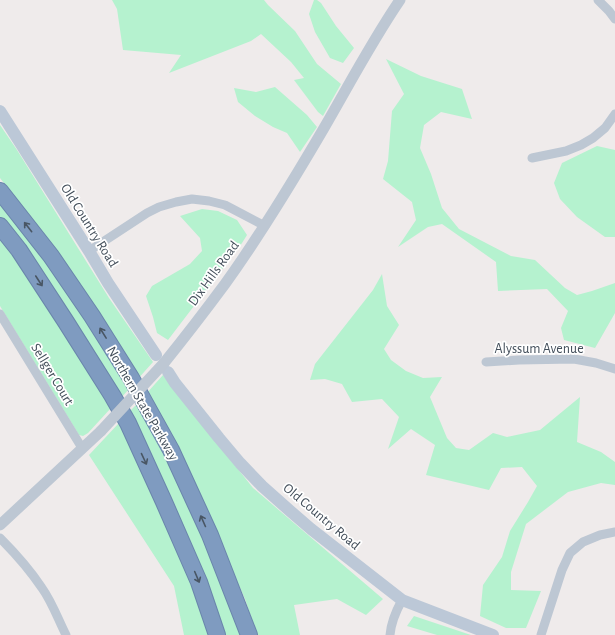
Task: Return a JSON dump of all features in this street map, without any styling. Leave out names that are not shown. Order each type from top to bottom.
[{"type":"highway","name":"Northern State Parkway","points":[[0,191],[51,256],[92,316],[131,378],[172,450],[210,535],[249,635]]},
{"type":"highway","name":"Northern State Parkway","points":[[0,226],[19,250],[66,322],[128,423],[199,582],[217,635]]},
{"type":"main road","name":"Old Country Road","points":[[0,111],[156,355]]},
{"type":"main road","name":"Old Country Road","points":[[168,372],[175,383],[240,463],[262,486],[311,529],[402,600],[493,635]]},
{"type":"street","name":"Dix Hills Road","points":[[0,525],[101,430],[164,363],[226,283],[265,226],[390,13],[400,0]]},
{"type":"street","points":[[598,0],[609,10],[615,20]]},
{"type":"street","points":[[532,158],[566,151],[581,145],[593,138],[605,128],[615,114]]},
{"type":"street","points":[[89,251],[147,213],[159,207],[192,199],[225,205],[265,226]]},
{"type":"street","name":"Sellger Court","points":[[0,314],[82,448]]},
{"type":"street","name":"Alyssum Avenue","points":[[486,362],[507,360],[574,359],[596,363],[615,369]]},
{"type":"street","points":[[541,635],[562,570],[570,553],[583,542],[600,535],[615,532]]},
{"type":"street","points":[[0,538],[13,551],[42,588],[66,635]]},
{"type":"street","points":[[390,635],[392,622],[402,600]]},
{"type":"green space","points":[[112,0],[264,0],[295,31],[317,64],[341,84],[323,116],[318,112],[294,80],[304,78],[291,62],[261,34],[251,41],[169,73],[181,55],[123,50],[117,9]]},
{"type":"green space","points":[[314,0],[321,3],[336,26],[354,48],[343,63],[330,58],[315,32],[309,14]]},
{"type":"green space","points":[[386,59],[421,76],[462,89],[472,119],[441,112],[424,125],[420,148],[431,174],[442,208],[459,229],[511,256],[535,260],[565,288],[577,295],[615,283],[615,313],[595,348],[564,340],[561,328],[568,311],[547,289],[498,291],[496,262],[442,224],[428,227],[398,247],[416,220],[412,202],[383,179],[388,161],[392,111],[404,94]]},
{"type":"green space","points":[[275,87],[307,115],[317,127],[300,152],[287,133],[273,127],[255,116],[238,102],[234,88],[256,92]]},
{"type":"green space","points":[[0,125],[109,298],[153,362],[136,381],[46,237],[0,178]]},
{"type":"green space","points":[[597,146],[615,150],[615,237],[605,237],[577,217],[560,199],[554,183],[562,163]]},
{"type":"green space","points":[[0,202],[57,276],[130,388],[119,400],[0,218]]},
{"type":"green space","points":[[202,209],[218,211],[237,220],[247,235],[168,340],[157,333],[146,296],[152,286],[190,264],[202,251],[200,238],[180,216]]},
{"type":"green space","points":[[0,234],[44,298],[111,408],[88,433],[83,436],[79,435],[0,306]]},
{"type":"green space","points":[[382,274],[387,306],[399,325],[384,349],[391,360],[406,371],[423,378],[442,377],[430,397],[447,438],[456,448],[469,450],[493,433],[507,437],[540,430],[580,397],[577,442],[601,452],[615,462],[615,485],[601,483],[568,492],[526,524],[511,572],[511,590],[541,591],[526,628],[506,628],[480,616],[483,585],[502,557],[510,531],[537,486],[522,467],[501,468],[489,490],[426,475],[435,445],[411,429],[388,449],[399,417],[382,399],[352,402],[342,384],[325,379],[310,380],[315,364],[373,290]]},
{"type":"green space","points":[[163,375],[253,488],[383,599],[366,615],[337,599],[294,605],[300,635],[257,635],[245,599],[195,487],[146,394]]},
{"type":"green space","points":[[138,403],[186,496],[242,635],[223,635],[129,412]]},
{"type":"green space","points":[[119,423],[176,542],[210,635],[184,635],[174,586],[89,455]]},
{"type":"green space","points":[[414,616],[471,635],[437,635],[407,626]]}]
